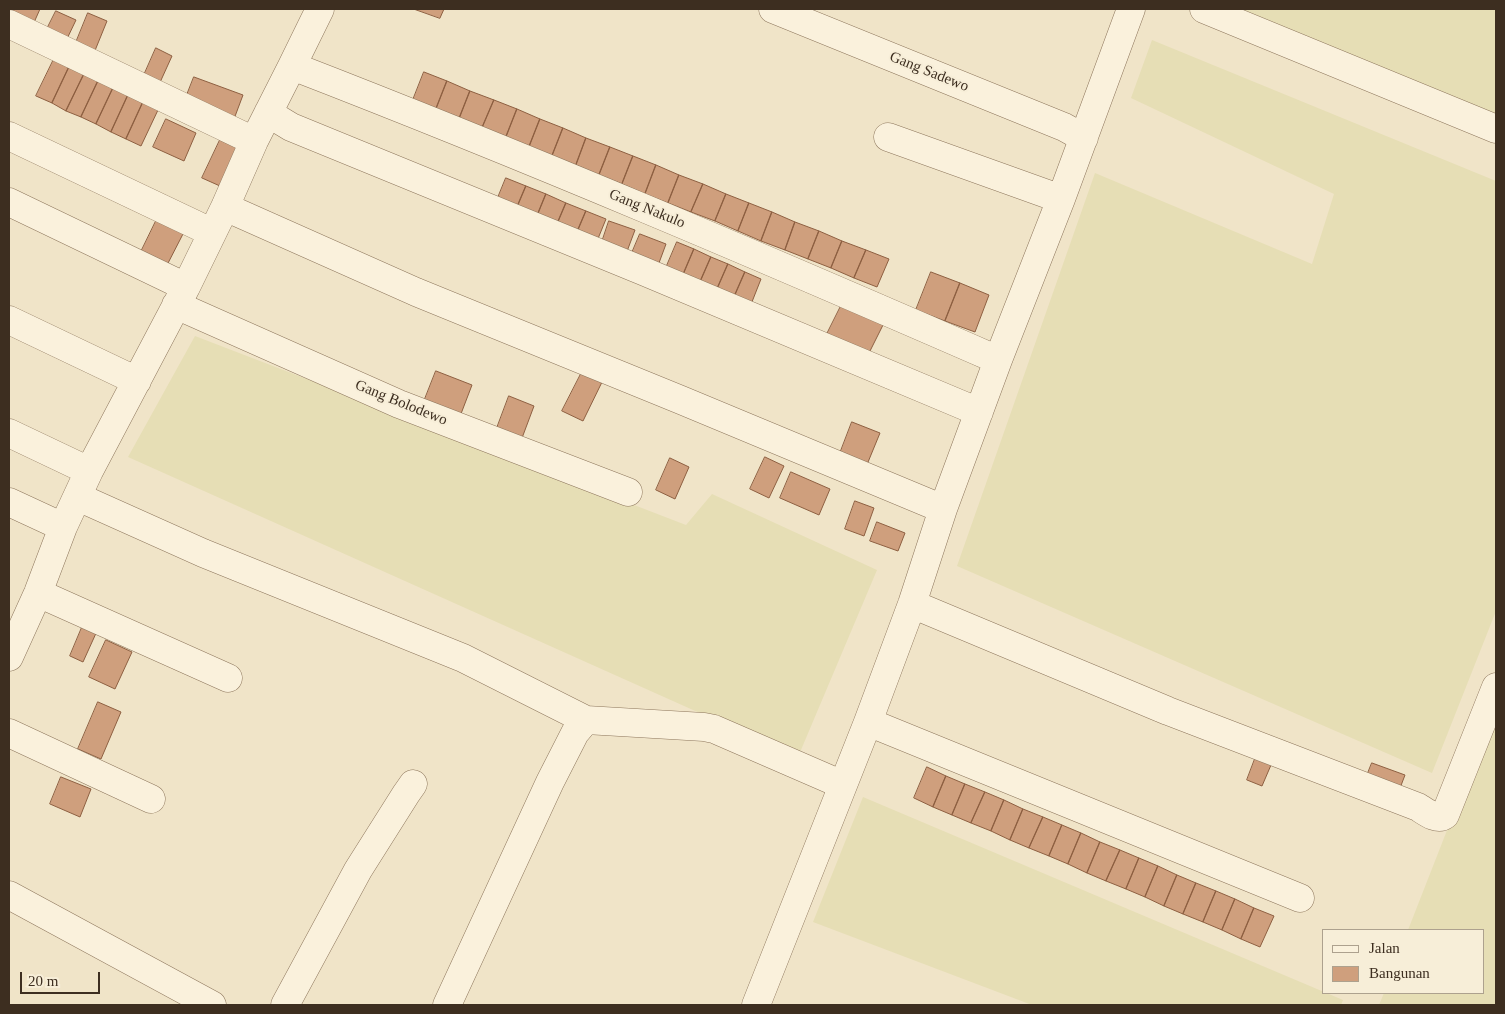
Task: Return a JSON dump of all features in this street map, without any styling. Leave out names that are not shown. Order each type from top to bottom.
[{"type":"street","points":[[9,657],[17,618],[38,594],[63,527],[181,296],[225,207],[254,140],[320,9]]},
{"type":"street","name":"Gang Sadewo","points":[[773,9],[1064,126],[1084,138]]},
{"type":"street","points":[[756,1005],[868,722],[912,604],[943,510],[998,360],[1061,199],[1131,9]]},
{"type":"street","points":[[1204,9],[1496,129]]},
{"type":"street","points":[[9,24],[254,140]]},
{"type":"street","name":"Gang Nakulo","points":[[292,66],[474,137],[686,225],[998,360]]},
{"type":"street","points":[[268,113],[291,127],[643,271],[979,412]]},
{"type":"street","points":[[9,136],[211,232]]},
{"type":"street","points":[[888,137],[1061,199]]},
{"type":"street","name":"Gang Bolodewo","points":[[9,202],[181,296],[400,404],[628,492]]},
{"type":"street","points":[[225,207],[416,292],[943,510]]},
{"type":"street","points":[[9,320],[137,381]]},
{"type":"street","points":[[9,433],[90,471]]},
{"type":"street","points":[[78,497],[203,552],[463,658],[586,720],[704,726],[843,785]]},
{"type":"street","points":[[9,502],[63,527]]},
{"type":"street","points":[[38,594],[228,678]]},
{"type":"street","points":[[912,604],[1168,711],[1418,807],[1442,818],[1446,815],[1496,687]]},
{"type":"street","points":[[447,1005],[554,774],[575,733],[586,720]]},
{"type":"street","points":[[868,722],[1300,898]]},
{"type":"street","points":[[9,733],[151,799]]},
{"type":"street","points":[[285,1005],[358,870],[413,784]]},
{"type":"street","points":[[9,894],[212,1005]]},
{"type":"shaded area","points":[[1210,9],[1496,9],[1496,124]]},
{"type":"shaded area","points":[[1152,40],[1496,181],[1496,611],[1432,773],[957,566],[1095,173],[1312,264],[1334,194],[1131,98]]},
{"type":"shaded area","points":[[195,336],[686,525],[712,494],[877,570],[798,757],[128,457]]},
{"type":"shaded area","points":[[1496,705],[1496,1005],[1379,1005],[1384,994],[1485,994],[1485,929],[1408,929]]},
{"type":"shaded area","points":[[863,797],[1322,991],[1322,994],[1329,994],[1343,1000],[1341,1005],[1032,1005],[813,922]]},
{"type":"building","points":[[13,9],[40,9],[32,27],[9,17]]},
{"type":"building","points":[[414,9],[444,9],[440,18]]},
{"type":"building","points":[[56,11],[76,20],[65,43],[45,33]]},
{"type":"building","points":[[88,13],[107,21],[94,53],[75,45]]},
{"type":"building","points":[[156,48],[172,56],[157,89],[141,82]]},
{"type":"building","points":[[54,59],[69,67],[52,103],[36,96]]},
{"type":"building","points":[[69,67],[84,74],[66,111],[52,103]]},
{"type":"building","points":[[424,72],[447,81],[436,109],[413,100]]},
{"type":"building","points":[[84,74],[98,81],[81,117],[66,111]]},
{"type":"building","points":[[194,77],[243,95],[234,119],[185,100]]},
{"type":"building","points":[[98,81],[113,88],[96,124],[81,117]]},
{"type":"building","points":[[447,81],[470,91],[459,119],[436,109]]},
{"type":"building","points":[[113,88],[128,95],[111,132],[96,124]]},
{"type":"building","points":[[470,91],[494,100],[482,128],[459,119]]},
{"type":"building","points":[[128,95],[143,102],[126,139],[111,132]]},
{"type":"building","points":[[494,100],[517,109],[506,137],[482,128]]},
{"type":"building","points":[[143,102],[158,110],[141,146],[126,139]]},
{"type":"building","points":[[517,109],[540,119],[529,147],[506,137]]},
{"type":"building","points":[[166,119],[196,133],[184,161],[153,147]]},
{"type":"building","points":[[540,119],[563,128],[552,156],[529,147]]},
{"type":"building","points":[[563,128],[586,138],[576,165],[552,156]]},
{"type":"building","points":[[586,138],[610,147],[599,175],[576,165]]},
{"type":"building","points":[[220,140],[237,148],[220,186],[202,178]]},
{"type":"building","points":[[610,147],[633,156],[622,184],[599,175]]},
{"type":"building","points":[[633,156],[656,165],[645,194],[622,184]]},
{"type":"building","points":[[656,165],[679,175],[668,203],[645,194]]},
{"type":"building","points":[[679,175],[703,184],[691,212],[668,203]]},
{"type":"building","points":[[506,178],[526,186],[515,212],[495,205]]},
{"type":"building","points":[[703,184],[726,194],[715,221],[691,212]]},
{"type":"building","points":[[526,186],[546,194],[535,221],[515,212]]},
{"type":"building","points":[[546,194],[566,203],[555,229],[535,221]]},
{"type":"building","points":[[726,194],[749,203],[738,231],[715,221]]},
{"type":"building","points":[[566,203],[586,211],[575,237],[555,229]]},
{"type":"building","points":[[749,203],[772,212],[761,241],[738,231]]},
{"type":"building","points":[[586,211],[606,219],[595,246],[575,237]]},
{"type":"building","points":[[772,212],[795,222],[785,250],[761,241]]},
{"type":"building","points":[[157,219],[184,232],[165,269],[139,256]]},
{"type":"building","points":[[609,221],[635,230],[626,254],[601,245]]},
{"type":"building","points":[[795,222],[819,231],[808,259],[785,250]]},
{"type":"building","points":[[819,231],[842,241],[831,268],[808,259]]},
{"type":"building","points":[[640,234],[666,244],[656,271],[629,260]]},
{"type":"building","points":[[842,241],[866,250],[854,278],[831,268]]},
{"type":"building","points":[[677,242],[694,249],[680,282],[663,275]]},
{"type":"building","points":[[694,249],[711,257],[697,289],[680,282]]},
{"type":"building","points":[[866,250],[889,259],[877,287],[854,278]]},
{"type":"building","points":[[711,257],[728,264],[714,296],[697,289]]},
{"type":"building","points":[[728,264],[745,272],[731,304],[714,296]]},
{"type":"building","points":[[745,272],[761,279],[748,312],[731,304]]},
{"type":"building","points":[[931,272],[960,283],[945,321],[916,310]]},
{"type":"building","points":[[960,283],[989,295],[975,332],[945,321]]},
{"type":"building","points":[[842,304],[883,325],[865,361],[824,340]]},
{"type":"building","points":[[583,370],[603,380],[583,421],[562,411]]},
{"type":"building","points":[[436,371],[472,385],[459,419],[423,404]]},
{"type":"building","points":[[509,396],[534,406],[522,438],[497,428]]},
{"type":"building","points":[[852,422],[880,433],[866,467],[839,456]]},
{"type":"building","points":[[765,457],[784,466],[769,498],[750,489]]},
{"type":"building","points":[[670,458],[689,467],[675,499],[656,490]]},
{"type":"building","points":[[791,472],[830,489],[819,515],[780,498]]},
{"type":"building","points":[[855,501],[874,508],[864,536],[845,529]]},
{"type":"building","points":[[877,522],[905,533],[898,551],[870,541]]},
{"type":"building","points":[[83,625],[97,631],[83,662],[70,656]]},
{"type":"building","points":[[106,640],[132,652],[115,689],[89,677]]},
{"type":"building","points":[[98,702],[121,712],[101,759],[78,749]]},
{"type":"building","points":[[1258,751],[1274,758],[1262,786],[1247,780]]},
{"type":"building","points":[[1372,763],[1405,775],[1397,796],[1364,783]]},
{"type":"building","points":[[927,767],[946,776],[933,807],[914,798]]},
{"type":"building","points":[[946,776],[965,784],[952,815],[933,807]]},
{"type":"building","points":[[61,777],[91,789],[80,817],[50,804]]},
{"type":"building","points":[[965,784],[985,792],[971,823],[952,815]]},
{"type":"building","points":[[985,792],[1004,800],[991,831],[971,823]]},
{"type":"building","points":[[1004,800],[1023,809],[1010,840],[991,831]]},
{"type":"building","points":[[1023,809],[1043,817],[1029,848],[1010,840]]},
{"type":"building","points":[[1043,817],[1062,825],[1049,856],[1029,848]]},
{"type":"building","points":[[1062,825],[1081,833],[1068,864],[1049,856]]},
{"type":"building","points":[[1081,833],[1100,842],[1087,873],[1068,864]]},
{"type":"building","points":[[1100,842],[1120,850],[1106,881],[1087,873]]},
{"type":"building","points":[[1120,850],[1139,858],[1126,889],[1106,881]]},
{"type":"building","points":[[1139,858],[1158,866],[1145,897],[1126,889]]},
{"type":"building","points":[[1158,866],[1177,875],[1164,906],[1145,897]]},
{"type":"building","points":[[1177,875],[1196,883],[1183,914],[1164,906]]},
{"type":"building","points":[[1196,883],[1216,891],[1203,922],[1183,914]]},
{"type":"building","points":[[1216,891],[1235,899],[1222,930],[1203,922]]},
{"type":"building","points":[[1235,899],[1254,908],[1241,939],[1222,930]]},
{"type":"building","points":[[1254,908],[1274,916],[1260,947],[1241,939]]}]
